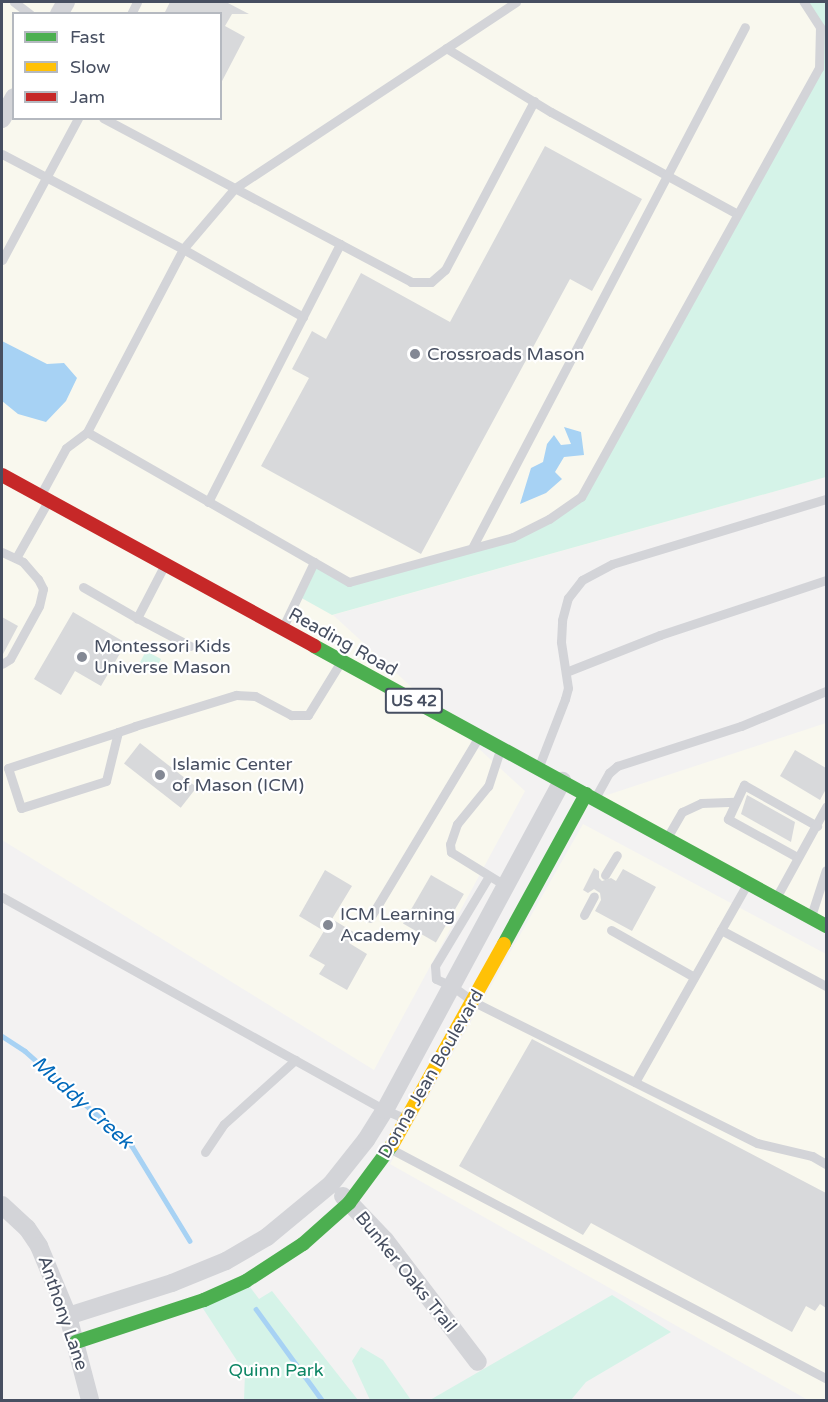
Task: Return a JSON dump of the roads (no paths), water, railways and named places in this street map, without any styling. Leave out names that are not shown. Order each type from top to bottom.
[{"type":"main road","name":"Reading Road","points":[[2,475],[826,926]]},
{"type":"main road","name":"Donna Jean Boulevard","points":[[76,1342],[204,1300],[246,1281],[303,1244],[349,1203],[378,1144],[408,1120],[590,797]]},
{"type":"street","points":[[2,120],[12,101]]},
{"type":"street","name":"Donna Jean Boulevard","points":[[68,1316],[172,1283],[226,1261],[267,1237],[378,1144],[385,1110],[562,781]]},
{"type":"street","name":"Bunker Oaks Trail","points":[[331,1184],[385,1240],[478,1362]]},
{"type":"street","name":"Anthony Lane","points":[[2,1205],[34,1236],[68,1316],[90,1401]]},
{"type":"lane","points":[[14,2],[27,12]]},
{"type":"lane","points":[[16,558],[66,448],[87,432],[183,249],[235,188],[516,2]]},
{"type":"lane","points":[[87,432],[349,582],[513,537],[549,519],[581,497],[819,68],[820,27],[804,2]]},
{"type":"lane","points":[[472,549],[745,27]]},
{"type":"lane","points":[[446,48],[534,101],[737,214]]},
{"type":"lane","points":[[107,120],[411,282],[431,282],[445,270],[534,101]]},
{"type":"lane","points":[[2,260],[77,120]]},
{"type":"lane","points":[[2,154],[183,249],[303,317]]},
{"type":"lane","points":[[208,501],[340,244]]},
{"type":"lane","points":[[538,768],[568,688],[561,642],[564,609],[574,588],[591,573],[612,564],[826,499]]},
{"type":"lane","points":[[2,552],[16,558],[32,570],[42,589],[39,606],[15,651],[6,664],[2,664]]},
{"type":"lane","points":[[282,629],[314,562]]},
{"type":"lane","points":[[137,618],[165,564]]},
{"type":"lane","points":[[566,672],[660,635],[826,580]]},
{"type":"lane","points":[[83,587],[190,646]]},
{"type":"lane","points":[[118,732],[106,781],[21,808],[8,768],[118,732],[236,695],[255,696],[291,715],[308,714],[341,661]]},
{"type":"lane","points":[[590,797],[617,766],[741,726],[826,691]]},
{"type":"lane","points":[[370,918],[480,736]]},
{"type":"lane","points":[[500,748],[488,786],[457,824],[450,844],[451,852],[506,886]]},
{"type":"lane","points":[[797,857],[728,819],[744,785],[758,797],[817,826]]},
{"type":"lane","points":[[667,838],[682,812],[701,802],[735,802]]},
{"type":"lane","points":[[776,898],[826,807]]},
{"type":"lane","points":[[746,829],[750,819]]},
{"type":"lane","points":[[769,842],[773,832]]},
{"type":"lane","points":[[605,875],[616,855]]},
{"type":"lane","points":[[811,917],[826,870]]},
{"type":"lane","points":[[489,876],[435,966],[436,979],[452,986],[474,1002],[757,1143],[812,1156],[826,1164]]},
{"type":"lane","points":[[635,1082],[748,882]]},
{"type":"lane","points":[[584,915],[594,896]]},
{"type":"lane","points":[[2,897],[385,1110],[408,1120]]},
{"type":"lane","points":[[610,930],[694,977]]},
{"type":"lane","points":[[721,930],[826,986]]},
{"type":"lane","points":[[205,1152],[224,1124],[295,1060]]},
{"type":"lane","points":[[378,1144],[826,1377]]},
{"type":"water","points":[[2,341],[47,364],[64,363],[77,378],[66,401],[46,422],[18,414],[2,401]]},
{"type":"water","points":[[564,427],[581,432],[584,455],[564,457],[555,472],[562,479],[546,493],[520,504],[531,468],[543,462],[547,444],[554,435],[561,445],[571,444]]},
{"type":"waterway","name":"Muddy Creek","points":[[2,1036],[25,1051],[132,1146],[190,1241]]},
{"type":"waterway","name":"Muddy Creek","points":[[256,1309],[322,1400]]},
{"type":"place","name":"Crossroads Mason","points":[[415,354]]},
{"type":"place","name":"Montessori Kids Universe Mason","points":[[82,657]]},
{"type":"place","name":"Islamic Center of Mason (ICM)","points":[[160,775]]},
{"type":"place","name":"ICM Learning Academy","points":[[328,925]]},
{"type":"park label","name":"Quinn Park","points":[[276,1370]]}]
